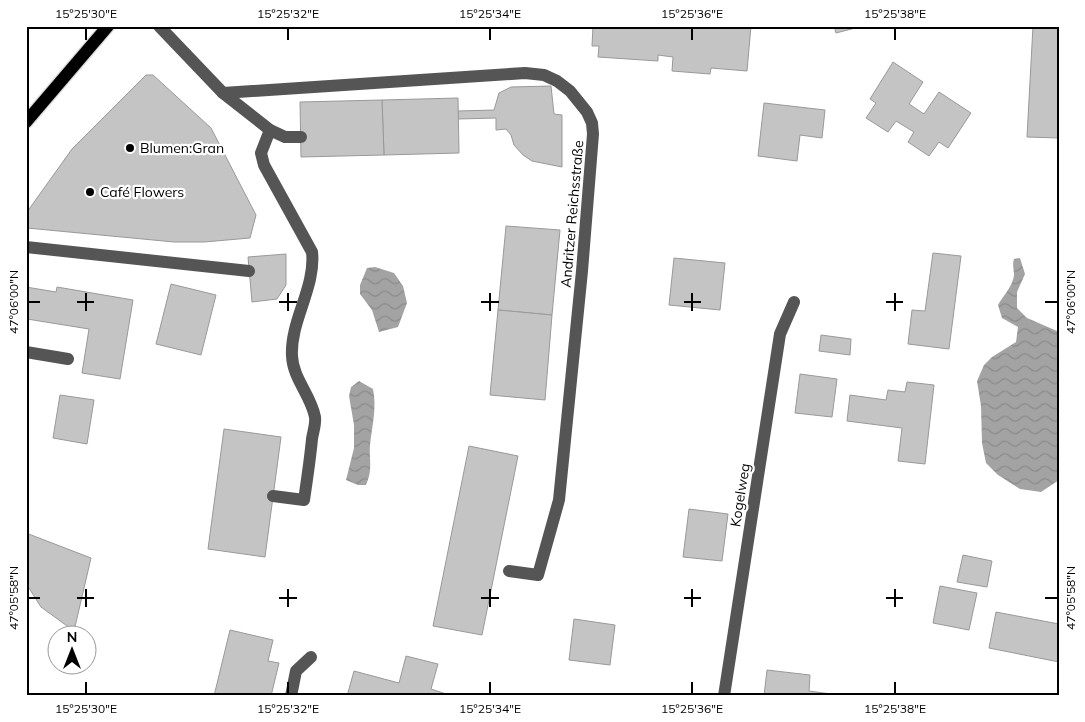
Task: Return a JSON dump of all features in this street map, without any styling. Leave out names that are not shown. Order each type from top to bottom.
[{"type":"main road","points":[[26,122],[108,26]]},
{"type":"street","points":[[159,26],[223,93],[270,130],[285,136],[301,136]]},
{"type":"street","name":"Andritzer Reichsstraße","points":[[223,93],[525,73],[544,75],[557,80],[570,91],[587,112],[592,123],[593,134],[589,197],[559,500],[538,575],[509,571]]},
{"type":"street","points":[[270,130],[261,152],[264,165],[312,252],[313,261],[292,355],[294,373],[311,404],[315,418],[304,500],[273,496]]},
{"type":"street","points":[[26,247],[249,271]]},
{"type":"street","name":"Kogelweg","points":[[724,696],[780,334],[794,302]]},
{"type":"street","points":[[26,352],[68,359]]},
{"type":"street","points":[[291,696],[296,671],[310,657]]},
{"type":"water","points":[[1020,258],[1025,274],[1017,292],[1017,308],[1027,318],[1057,331],[1059,335],[1059,480],[1041,492],[1020,489],[998,475],[986,463],[982,443],[981,406],[977,381],[984,365],[992,357],[1016,342],[1018,327],[1002,318],[998,305],[1013,279],[1014,259]]},
{"type":"water","points":[[375,267],[394,273],[403,286],[407,303],[398,327],[379,332],[372,310],[360,294],[360,285],[367,268]]},
{"type":"water","points":[[359,381],[373,389],[374,396],[370,470],[366,485],[358,485],[346,480],[354,448],[354,425],[349,396],[351,387]]},
{"type":"building","points":[[593,26],[751,26],[747,71],[711,68],[710,74],[672,71],[673,57],[658,55],[658,61],[598,57],[599,46],[592,46]]},
{"type":"building","points":[[834,26],[863,26],[836,33]]},
{"type":"building","points":[[1033,26],[1059,26],[1059,138],[1027,137]]},
{"type":"building","points":[[893,62],[923,82],[909,104],[924,114],[939,92],[971,113],[948,148],[939,142],[929,156],[908,142],[914,132],[896,121],[888,132],[866,118],[876,103],[870,99]]},
{"type":"building","points":[[146,75],[153,75],[211,128],[256,215],[250,238],[204,242],[174,242],[27,228],[27,212],[72,149]]},
{"type":"building","points":[[551,86],[554,114],[562,115],[562,167],[532,161],[523,155],[514,145],[511,135],[506,129],[496,130],[496,118],[458,119],[458,111],[494,110],[499,93],[511,87]]},
{"type":"building","points":[[458,98],[459,153],[384,155],[382,100]]},
{"type":"building","points":[[382,100],[384,155],[301,157],[300,102]]},
{"type":"building","points":[[764,103],[825,110],[822,138],[800,135],[797,161],[758,156]]},
{"type":"building","points":[[506,226],[560,230],[552,315],[498,310]]},
{"type":"building","points":[[933,253],[961,256],[949,349],[908,344],[912,310],[925,311]]},
{"type":"building","points":[[286,254],[286,285],[277,299],[252,302],[248,257]]},
{"type":"building","points":[[674,258],[725,263],[720,310],[669,305]]},
{"type":"building","points":[[171,284],[216,295],[201,355],[156,344]]},
{"type":"building","points":[[26,287],[56,292],[57,287],[133,300],[120,379],[82,373],[89,329],[27,319],[26,321]]},
{"type":"building","points":[[498,310],[552,315],[545,400],[490,395]]},
{"type":"building","points":[[821,335],[851,339],[850,355],[819,351]]},
{"type":"building","points":[[800,374],[837,379],[832,417],[795,413]]},
{"type":"building","points":[[907,382],[934,385],[925,464],[898,461],[902,428],[847,421],[850,395],[886,400],[888,390],[905,392]]},
{"type":"building","points":[[60,395],[94,400],[87,444],[53,438]]},
{"type":"building","points":[[224,429],[281,437],[265,557],[208,549]]},
{"type":"building","points":[[469,446],[518,456],[482,635],[433,626]]},
{"type":"building","points":[[689,509],[728,514],[722,561],[683,557]]},
{"type":"building","points":[[26,533],[91,558],[76,624],[64,624],[41,607],[27,585]]},
{"type":"building","points":[[963,555],[992,561],[987,587],[957,582]]},
{"type":"building","points":[[940,586],[977,593],[969,630],[933,623]]},
{"type":"building","points":[[996,612],[1059,624],[1059,662],[989,648]]},
{"type":"building","points":[[574,619],[615,625],[610,665],[569,660]]},
{"type":"building","points":[[230,630],[273,640],[268,661],[279,663],[271,696],[214,696]]},
{"type":"building","points":[[406,656],[438,664],[431,689],[452,696],[347,696],[354,671],[399,683]]},
{"type":"building","points":[[767,670],[810,675],[809,691],[831,694],[831,696],[764,696]]},
{"type":"place","name":"Blumen:Gran","points":[[130,148]]},
{"type":"place","name":"Café Flowers","points":[[90,192]]}]
